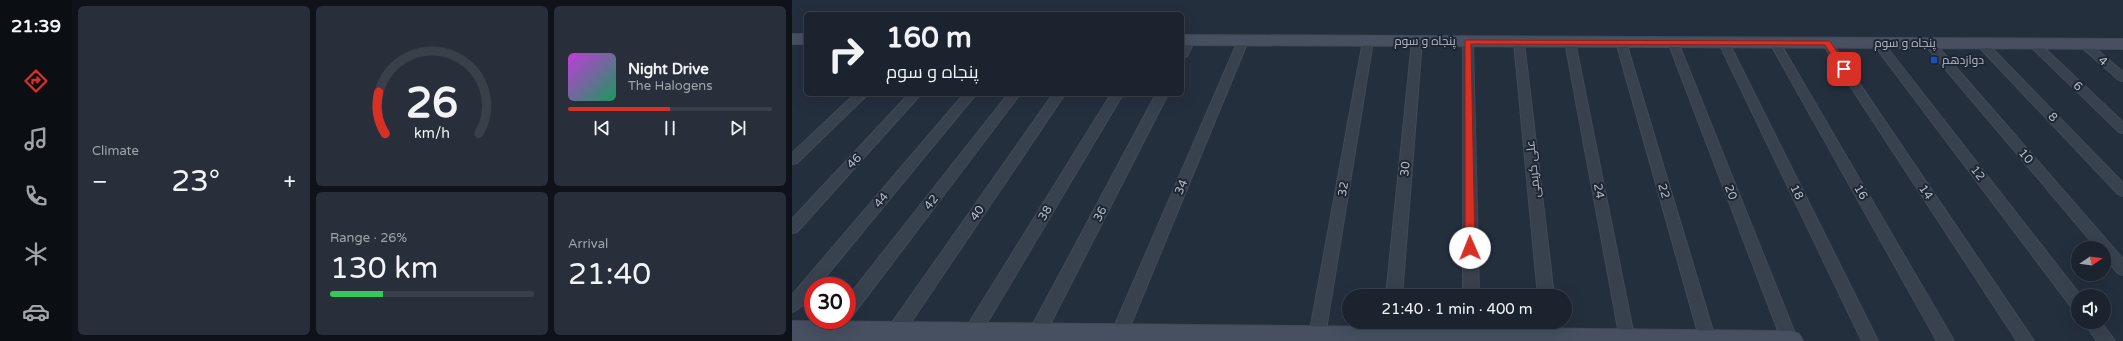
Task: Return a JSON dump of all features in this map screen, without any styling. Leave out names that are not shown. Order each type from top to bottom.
[{"type":"street","points":[[792,32],[804,32]]},
{"type":"street","name":"پنجاه و سوم","points":[[1185,38],[1243,41],[1982,44],[2084,44],[2120,41]]},
{"type":"street","name":"پنجاه و سوم","points":[[1185,38],[2120,41]]},
{"type":"street","points":[[792,39],[804,39]]},
{"type":"street","name":"34","points":[[1118,338],[1243,41]]},
{"type":"street","name":"32","points":[[1317,336],[1368,41]]},
{"type":"street","name":"30","points":[[1395,289],[1417,41]]},
{"type":"street","points":[[1468,42],[1471,289]]},
{"type":"street","name":"علی کریمی","points":[[1519,42],[1545,289]]},
{"type":"street","name":"24","points":[[1570,42],[1628,339]]},
{"type":"street","name":"22","points":[[1620,42],[1708,340]]},
{"type":"street","name":"20","points":[[1673,42],[1790,341]]},
{"type":"street","name":"18","points":[[1724,43],[1870,341]]},
{"type":"street","name":"16","points":[[1775,43],[1946,341]]},
{"type":"street","name":"14","points":[[1827,43],[2026,341]]},
{"type":"street","name":"12","points":[[1878,43],[2071,295]]},
{"type":"street","name":"10","points":[[1929,43],[2123,269]]},
{"type":"street","name":"8","points":[[1982,44],[2123,191]]},
{"type":"street","name":"6","points":[[2034,44],[2123,129]]},
{"type":"street","name":"4","points":[[2084,44],[2123,78]]},
{"type":"street","points":[[792,160],[860,96]]},
{"type":"street","name":"46","points":[[792,228],[913,96]]},
{"type":"street","name":"44","points":[[792,306],[968,96]]},
{"type":"street","name":"42","points":[[856,298],[1012,96]]},
{"type":"street","name":"40","points":[[896,332],[1058,96]]},
{"type":"street","name":"38","points":[[972,333],[1116,96]]},
{"type":"street","name":"36","points":[[1037,334],[1161,96]]},
{"type":"street","points":[[856,328],[896,332],[1037,334],[1118,338],[1317,336],[1391,330],[1549,330],[1628,339],[1790,341]]},
{"type":"street","points":[[792,331],[809,329]]},
{"type":"street","points":[[2098,329],[2107,341]]},
{"type":"place","name":"دوازدهم","points":[[1934,60]]},
{"type":"route","points":[[1470,248],[1468,42],[1827,43],[1844,69]]}]
